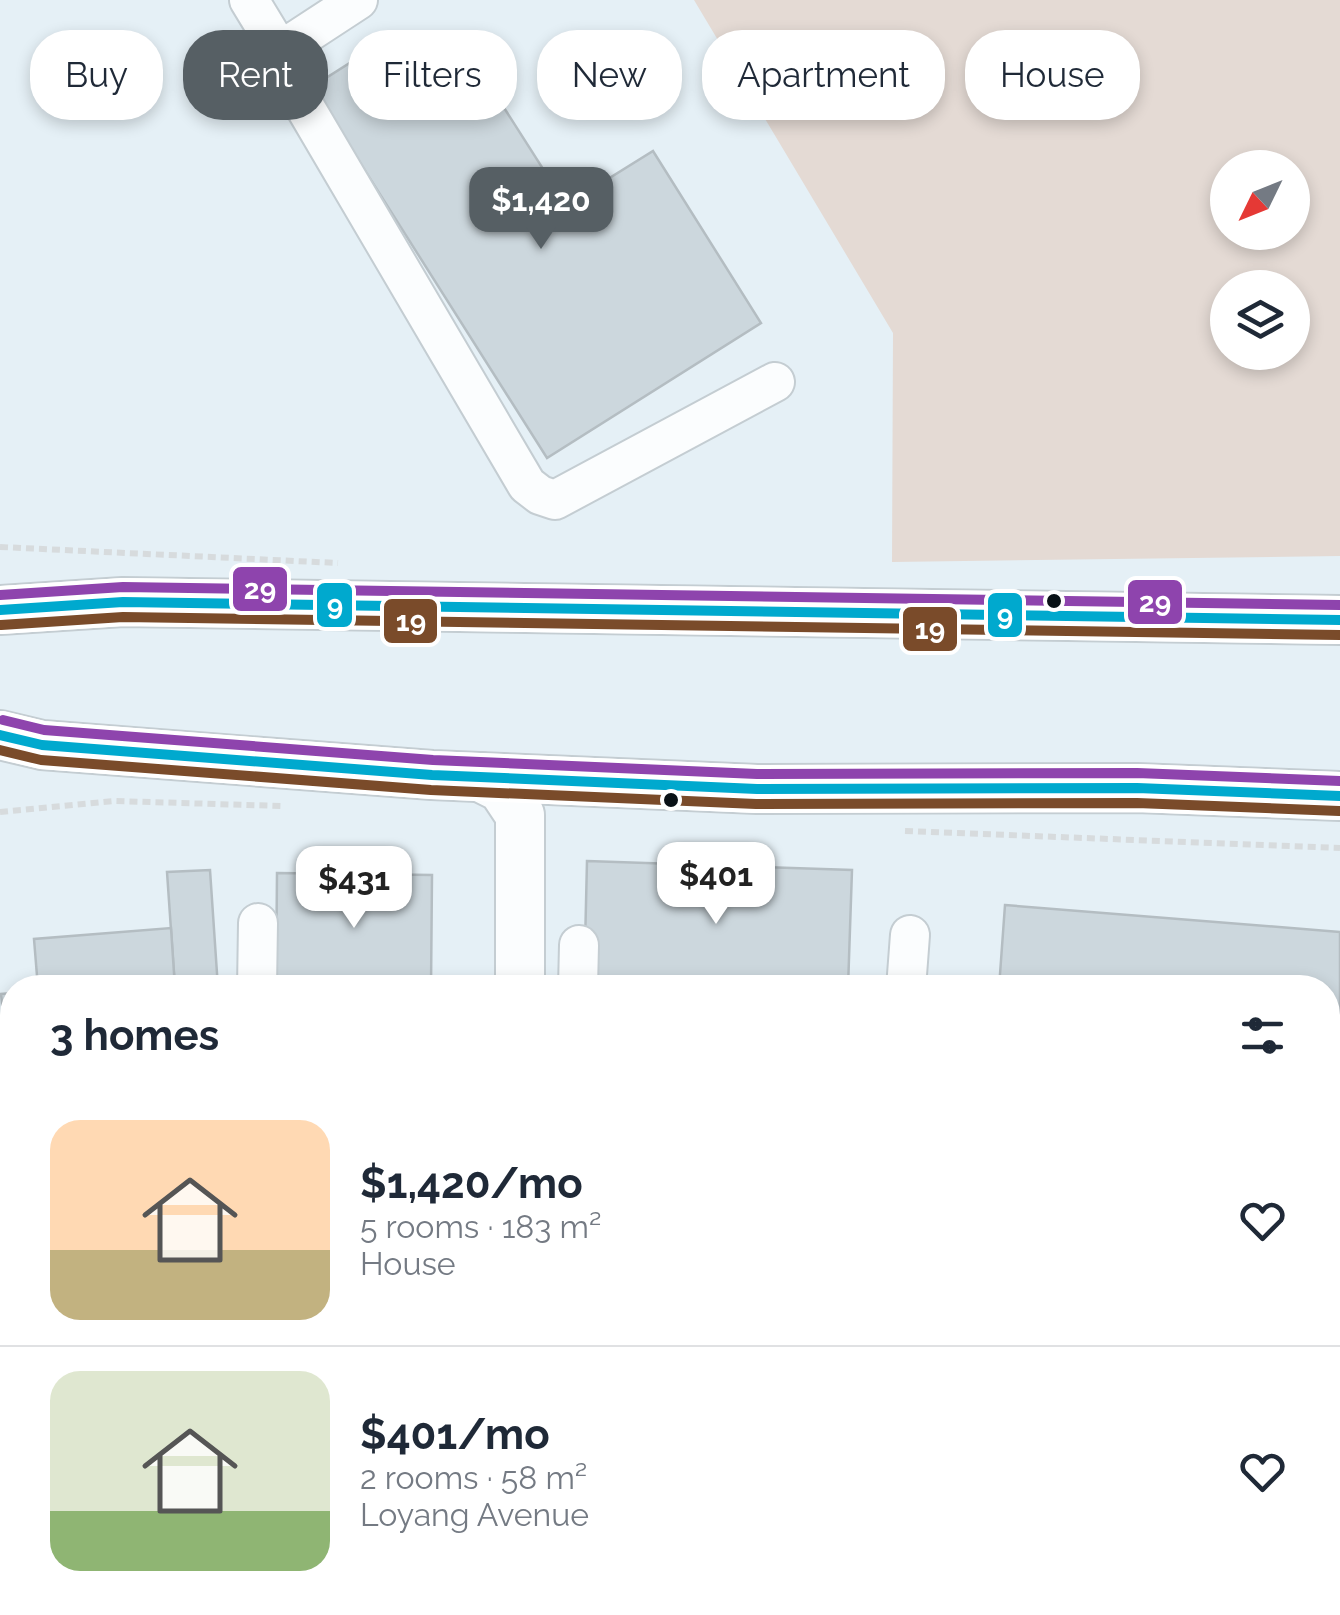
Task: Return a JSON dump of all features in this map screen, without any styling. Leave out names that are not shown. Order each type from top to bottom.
[{"type":"main road","points":[[0,610],[122,602],[1340,620]]},
{"type":"main road","points":[[0,735],[62,746],[480,777],[756,788],[1137,788],[1340,796]]},
{"type":"main road","points":[[480,777],[502,788],[520,815],[520,975]]},
{"type":"street","points":[[249,0],[267,30]]},
{"type":"street","points":[[312,30],[358,0]]},
{"type":"street","points":[[313,120],[527,484],[540,496],[555,500],[776,382]]},
{"type":"street","points":[[257,975],[258,924]]},
{"type":"street","points":[[907,975],[910,934]]},
{"type":"street","points":[[578,944],[578,975]]},
{"type":"path","points":[[0,547],[350,564]]},
{"type":"shaded area","points":[[694,0],[1340,0],[1340,556],[892,562],[893,333],[766,120],[945,120],[945,30],[712,30]]},
{"type":"building","points":[[348,64],[348,120],[512,120],[566,205],[653,151],[761,323],[547,458],[328,112],[328,77]]},
{"type":"building","points":[[587,861],[852,870],[848,975],[584,975]]},
{"type":"building","points":[[210,870],[217,975],[174,975],[167,872]]},
{"type":"building","points":[[277,873],[432,875],[431,975],[276,975]]},
{"type":"building","points":[[1005,905],[1340,932],[1340,975],[1000,975]]},
{"type":"building","points":[[171,928],[174,975],[37,975],[34,939]]},
{"type":"transit line","name":"29","points":[[0,595],[123,587],[1340,605]]},
{"type":"transit line","name":"9","points":[[0,610],[123,602],[1340,620]]},
{"type":"transit line","name":"19","points":[[1,625],[123,617],[1340,635]]},
{"type":"transit line","name":"29","points":[[3,720],[44,730],[433,760],[757,774],[1137,773],[1340,781]]},
{"type":"transit line","name":"9","points":[[0,735],[42,745],[432,775],[757,789],[1137,788],[1340,796]]},
{"type":"transit line","name":"19","points":[[0,750],[41,760],[431,790],[756,804],[1137,803],[1339,811]]}]
